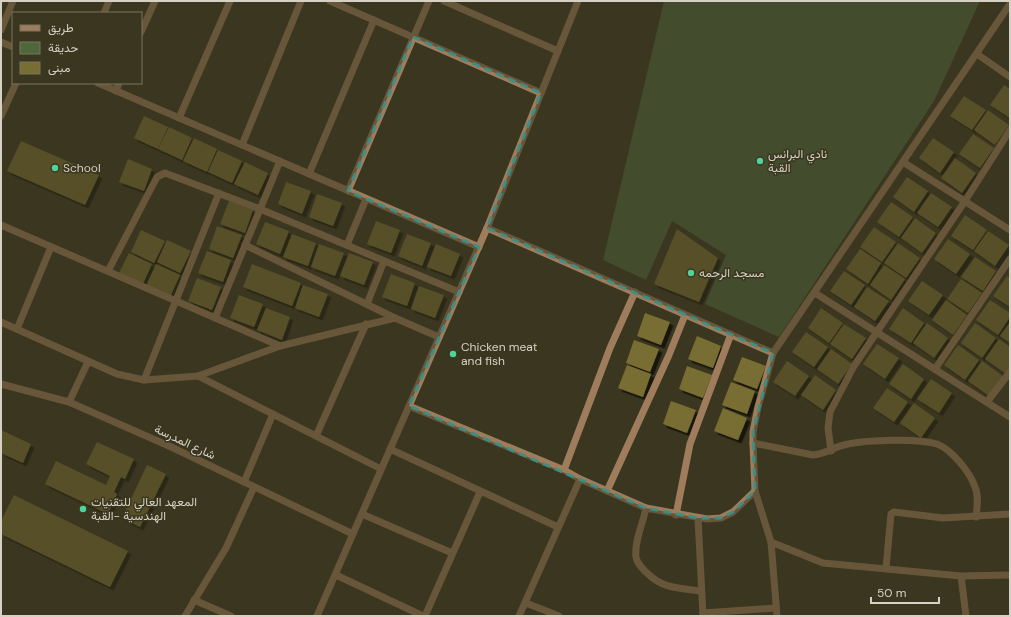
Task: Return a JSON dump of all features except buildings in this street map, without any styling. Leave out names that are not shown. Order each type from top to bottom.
[{"type":"street","points":[[1,30],[13,1]]},
{"type":"street","points":[[104,12],[109,1]]},
{"type":"street","points":[[142,30],[155,1]]},
{"type":"street","points":[[179,118],[230,1]]},
{"type":"street","points":[[242,145],[301,1]]},
{"type":"street","points":[[330,1],[541,93]]},
{"type":"street","points":[[348,191],[429,1]]},
{"type":"street","points":[[444,1],[558,51]]},
{"type":"street","points":[[316,616],[336,575],[458,292],[479,247],[578,1]]},
{"type":"street","points":[[777,616],[771,542],[755,491],[753,443],[753,432],[758,407],[773,353],[815,293],[869,209],[903,162],[1010,4]]},
{"type":"street","points":[[309,174],[374,20]]},
{"type":"street","points":[[1,42],[12,47]]},
{"type":"street","points":[[977,54],[1010,77]]},
{"type":"street","points":[[1,116],[16,84]]},
{"type":"street","points":[[100,84],[479,247]]},
{"type":"street","points":[[116,91],[119,84]]},
{"type":"street","points":[[831,451],[828,428],[830,412],[854,366],[875,332],[965,201],[1010,130]]},
{"type":"street","points":[[215,318],[280,161]]},
{"type":"street","points":[[903,162],[1010,230]]},
{"type":"street","points":[[108,272],[157,177],[160,174],[170,173],[458,292]]},
{"type":"street","points":[[144,380],[174,301],[219,193]]},
{"type":"street","points":[[347,245],[366,199]]},
{"type":"street","points":[[1,225],[280,346]]},
{"type":"street","points":[[487,228],[773,353]]},
{"type":"street","points":[[245,245],[394,318],[439,337]]},
{"type":"street","points":[[17,328],[51,247]]},
{"type":"street","points":[[935,369],[1010,259]]},
{"type":"street","points":[[367,304],[384,261]]},
{"type":"street","points":[[564,470],[610,348],[634,292]]},
{"type":"street","points":[[815,293],[1010,417]]},
{"type":"street","points":[[607,490],[669,355],[685,314]]},
{"type":"street","points":[[1,322],[117,374],[144,380],[198,376],[280,346],[394,318]]},
{"type":"street","points":[[316,436],[366,324]]},
{"type":"street","points":[[676,515],[690,444],[731,334]]},
{"type":"street","points":[[70,402],[88,362]]},
{"type":"street","points":[[987,402],[1010,372]]},
{"type":"street","points":[[198,376],[381,469]]},
{"type":"street","name":"شارع المدرسة","points":[[1,384],[70,402],[169,446],[353,534]]},
{"type":"street","points":[[409,406],[564,470],[580,479],[646,508],[676,515],[698,518],[721,518],[733,512],[755,491]]},
{"type":"street","points":[[244,482],[273,414]]},
{"type":"street","points":[[753,443],[813,455],[831,451],[847,444],[858,443],[909,441],[938,444],[953,454],[976,487],[978,504],[976,517]]},
{"type":"street","points":[[390,449],[558,527]]},
{"type":"street","points":[[519,616],[580,479]]},
{"type":"street","points":[[185,616],[226,548],[254,487]]},
{"type":"street","points":[[336,575],[424,616],[480,492]]},
{"type":"street","points":[[646,508],[637,546],[636,557],[640,567],[654,580],[667,586],[701,591]]},
{"type":"street","points":[[886,568],[891,514],[902,512],[943,518],[1010,514]]},
{"type":"street","points":[[362,514],[452,553]]},
{"type":"street","points":[[698,518],[703,614],[776,608]]},
{"type":"street","points":[[771,542],[823,563],[961,576],[1009,576]]},
{"type":"street","points":[[961,576],[966,616]]},
{"type":"street","points":[[194,600],[231,616]]},
{"type":"street","points":[[526,603],[559,616]]},
{"type":"highlighted area","points":[[413,37],[541,93],[487,228],[773,353],[753,432],[755,491],[733,512],[721,518],[698,518],[646,508],[409,406],[479,247],[348,191]]},
{"type":"green space","name":"نادي البرانس القبة","points":[[664,1],[980,1],[934,101],[779,337],[705,304],[726,255],[672,221],[646,280],[603,260]]},
{"type":"place","name":"نادي البرانس القبة","points":[[760,161]]},
{"type":"place","name":"School","points":[[55,168]]},
{"type":"place","name":"مسجد الرحمه","points":[[691,273]]},
{"type":"place","name":"Chicken meat and fish","points":[[453,354]]},
{"type":"place","name":"المعهد العالي للتقنيات الهندسية -القبة","points":[[83,509]]}]
